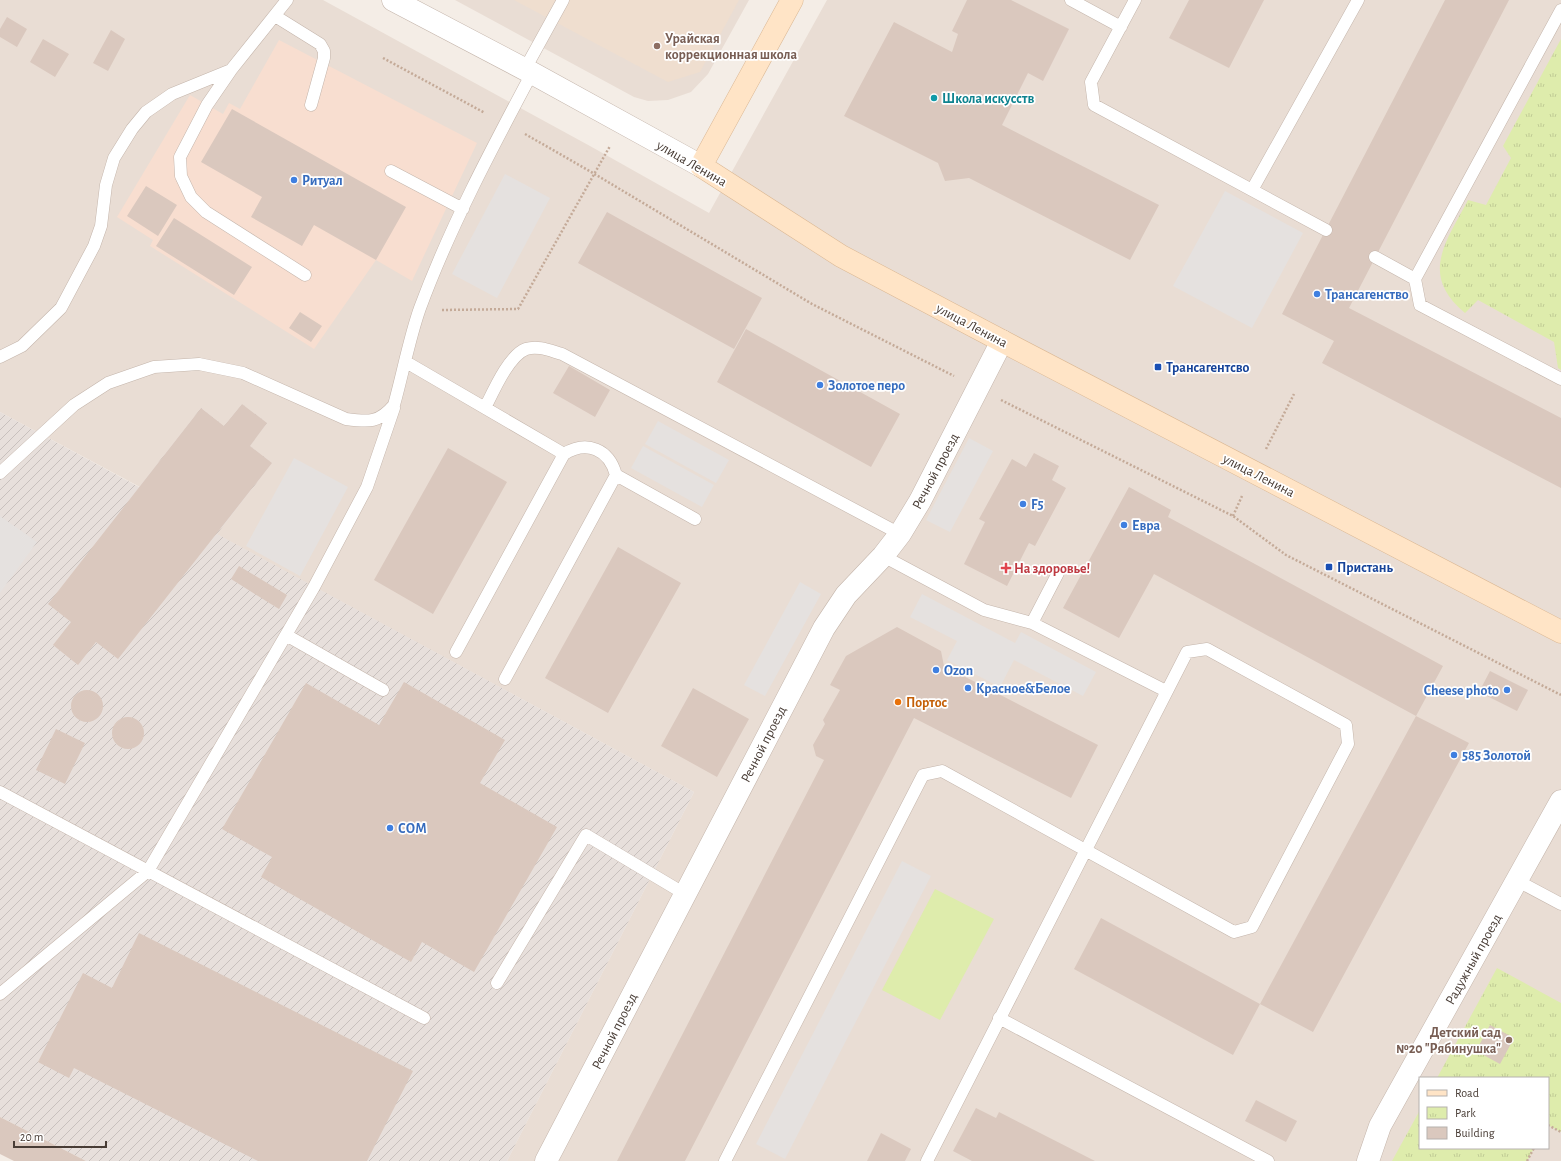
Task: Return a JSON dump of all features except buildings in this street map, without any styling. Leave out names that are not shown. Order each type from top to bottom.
[{"type":"main road","points":[[701,166],[792,0]]},
{"type":"main road","name":"улица Ленина","points":[[701,166],[841,256],[1561,632]]},
{"type":"street","name":"улица Ленина","points":[[393,0],[529,71],[701,166]]},
{"type":"street","name":"Речной проезд","points":[[546,1161],[824,628],[846,595],[883,556],[900,534],[920,501],[1002,341]]},
{"type":"street","name":"Радужный проезд","points":[[1368,1161],[1380,1126],[1561,801]]},
{"type":"lane","points":[[287,0],[230,70],[207,105],[180,157],[181,176],[191,197],[206,212],[305,275]]},
{"type":"lane","points":[[0,994],[148,871],[314,587],[367,487],[394,405],[420,310],[480,170],[563,0]]},
{"type":"lane","points":[[1071,0],[1121,27]]},
{"type":"lane","points":[[1135,0],[1091,82],[1094,105],[1326,230]]},
{"type":"lane","points":[[1252,190],[1358,0]]},
{"type":"lane","points":[[1561,10],[1415,279],[1420,305],[1561,379]]},
{"type":"lane","points":[[275,16],[320,44],[324,51],[324,58],[311,105]]},
{"type":"lane","points":[[0,357],[22,346],[60,308],[94,246],[101,226],[106,185],[114,158],[132,129],[146,112],[172,94],[230,70]]},
{"type":"lane","points":[[391,171],[463,209]]},
{"type":"lane","points":[[1375,257],[1415,279]]},
{"type":"lane","points":[[485,408],[510,363],[525,349],[540,348],[562,354],[900,534]]},
{"type":"lane","points":[[406,362],[564,454]]},
{"type":"lane","points":[[0,473],[74,405],[108,383],[154,367],[199,364],[243,373],[346,419],[361,421],[374,420],[384,416],[394,405]]},
{"type":"lane","points":[[456,652],[564,454],[572,449],[582,446],[600,451],[608,457],[616,475],[505,679]]},
{"type":"lane","points":[[616,475],[695,519]]},
{"type":"lane","points":[[883,556],[984,610],[1032,623],[1166,691]]},
{"type":"lane","points":[[1032,623],[1058,573]]},
{"type":"lane","points":[[286,635],[383,690]]},
{"type":"lane","points":[[725,1161],[923,775],[942,771],[1085,850],[1234,932],[1252,927],[1348,744],[1346,725],[1207,649],[1187,652],[1166,691],[1085,850],[999,1018],[927,1161]]},
{"type":"lane","points":[[0,792],[424,1018]]},
{"type":"lane","points":[[497,983],[586,835],[685,894]]},
{"type":"lane","points":[[1516,880],[1561,904]]},
{"type":"lane","points":[[999,1018],[1268,1161]]},
{"type":"path","points":[[420,310],[518,309],[593,173],[623,124]]},
{"type":"path","points":[[1549,1126],[1561,1132]]},
{"type":"path","points":[[1527,1161],[1533,1149]]},
{"type":"shaded area","points":[[0,0],[323,0],[709,213],[827,0],[1561,0],[1561,1161],[507,1161],[694,792],[216,534],[250,446],[242,404],[224,426],[201,408],[140,487],[0,412]]},
{"type":"shaded area","points":[[455,0],[749,0],[708,74],[691,92],[668,100],[648,101],[634,97]]},
{"type":"shaded area","name":"Урайская коррекционная школа","points":[[514,0],[739,0],[700,72],[668,82]]},
{"type":"shaded area","points":[[279,40],[477,143],[412,281],[376,260],[314,349],[150,246],[153,240],[117,217],[190,95],[223,114],[229,103],[240,109]]},
{"type":"shaded area","points":[[505,174],[550,198],[497,298],[452,274]]},
{"type":"shaded area","points":[[1225,191],[1303,233],[1252,328],[1173,286]]},
{"type":"shaded area","points":[[242,404],[267,423],[250,446],[272,463],[217,534],[694,792],[507,1161],[86,1161],[0,1117],[0,412],[139,487],[201,408],[224,426]]},
{"type":"shaded area","points":[[658,421],[729,460],[716,483],[645,444]]},
{"type":"shaded area","points":[[969,438],[993,451],[950,532],[926,520]]},
{"type":"shaded area","points":[[643,446],[714,485],[702,507],[631,468]]},
{"type":"shaded area","points":[[294,458],[348,487],[300,576],[246,546]]},
{"type":"shaded area","points":[[0,516],[37,542],[0,593]]},
{"type":"shaded area","points":[[800,582],[821,594],[765,696],[744,685]]},
{"type":"shaded area","points":[[922,594],[1015,643],[1021,632],[1096,672],[1083,696],[1014,660],[1000,687],[947,660],[957,641],[910,617]]},
{"type":"shaded area","points":[[902,861],[931,876],[785,1159],[756,1144]]},
{"type":"green space","points":[[1561,39],[1561,370],[1558,368],[1554,342],[1478,300],[1465,313],[1451,299],[1443,285],[1440,272],[1441,258],[1445,244],[1468,200],[1486,205],[1511,158],[1503,146]]},
{"type":"green space","points":[[935,889],[994,919],[940,1020],[882,990]]},
{"type":"green space","name":"Детский сад №20 \"Рябинушка\"","points":[[1497,968],[1561,1003],[1561,1132],[1549,1126],[1549,1077],[1438,1077]]},
{"type":"green space","points":[[1419,1112],[1419,1149],[1533,1149],[1527,1161],[1392,1161]]},
{"type":"place","name":"Урайская коррекционная школа","points":[[657,46]]},
{"type":"place","name":"Школа искусств","points":[[934,98]]},
{"type":"place","name":"Ритуал","points":[[294,180]]},
{"type":"place","name":"Трансагенство","points":[[1317,294]]},
{"type":"place","name":"Трансагентсво","points":[[1158,367]]},
{"type":"place","name":"Золотое перо","points":[[820,385]]},
{"type":"place","name":"F5","points":[[1023,504]]},
{"type":"place","name":"Евра","points":[[1124,525]]},
{"type":"place","name":"Пристань","points":[[1329,567]]},
{"type":"place","name":"На здоровье!","points":[[1006,568]]},
{"type":"place","name":"Ozon","points":[[936,670]]},
{"type":"place","name":"Красное&Белое","points":[[968,688]]},
{"type":"place","name":"Cheese photo","points":[[1507,690]]},
{"type":"place","name":"Портос","points":[[898,702]]},
{"type":"place","name":"585 Золотой","points":[[1454,755]]},
{"type":"place","name":"СОМ","points":[[390,828]]},
{"type":"place","name":"Детский сад №20 \"Рябинушка\"","points":[[1509,1040]]}]
